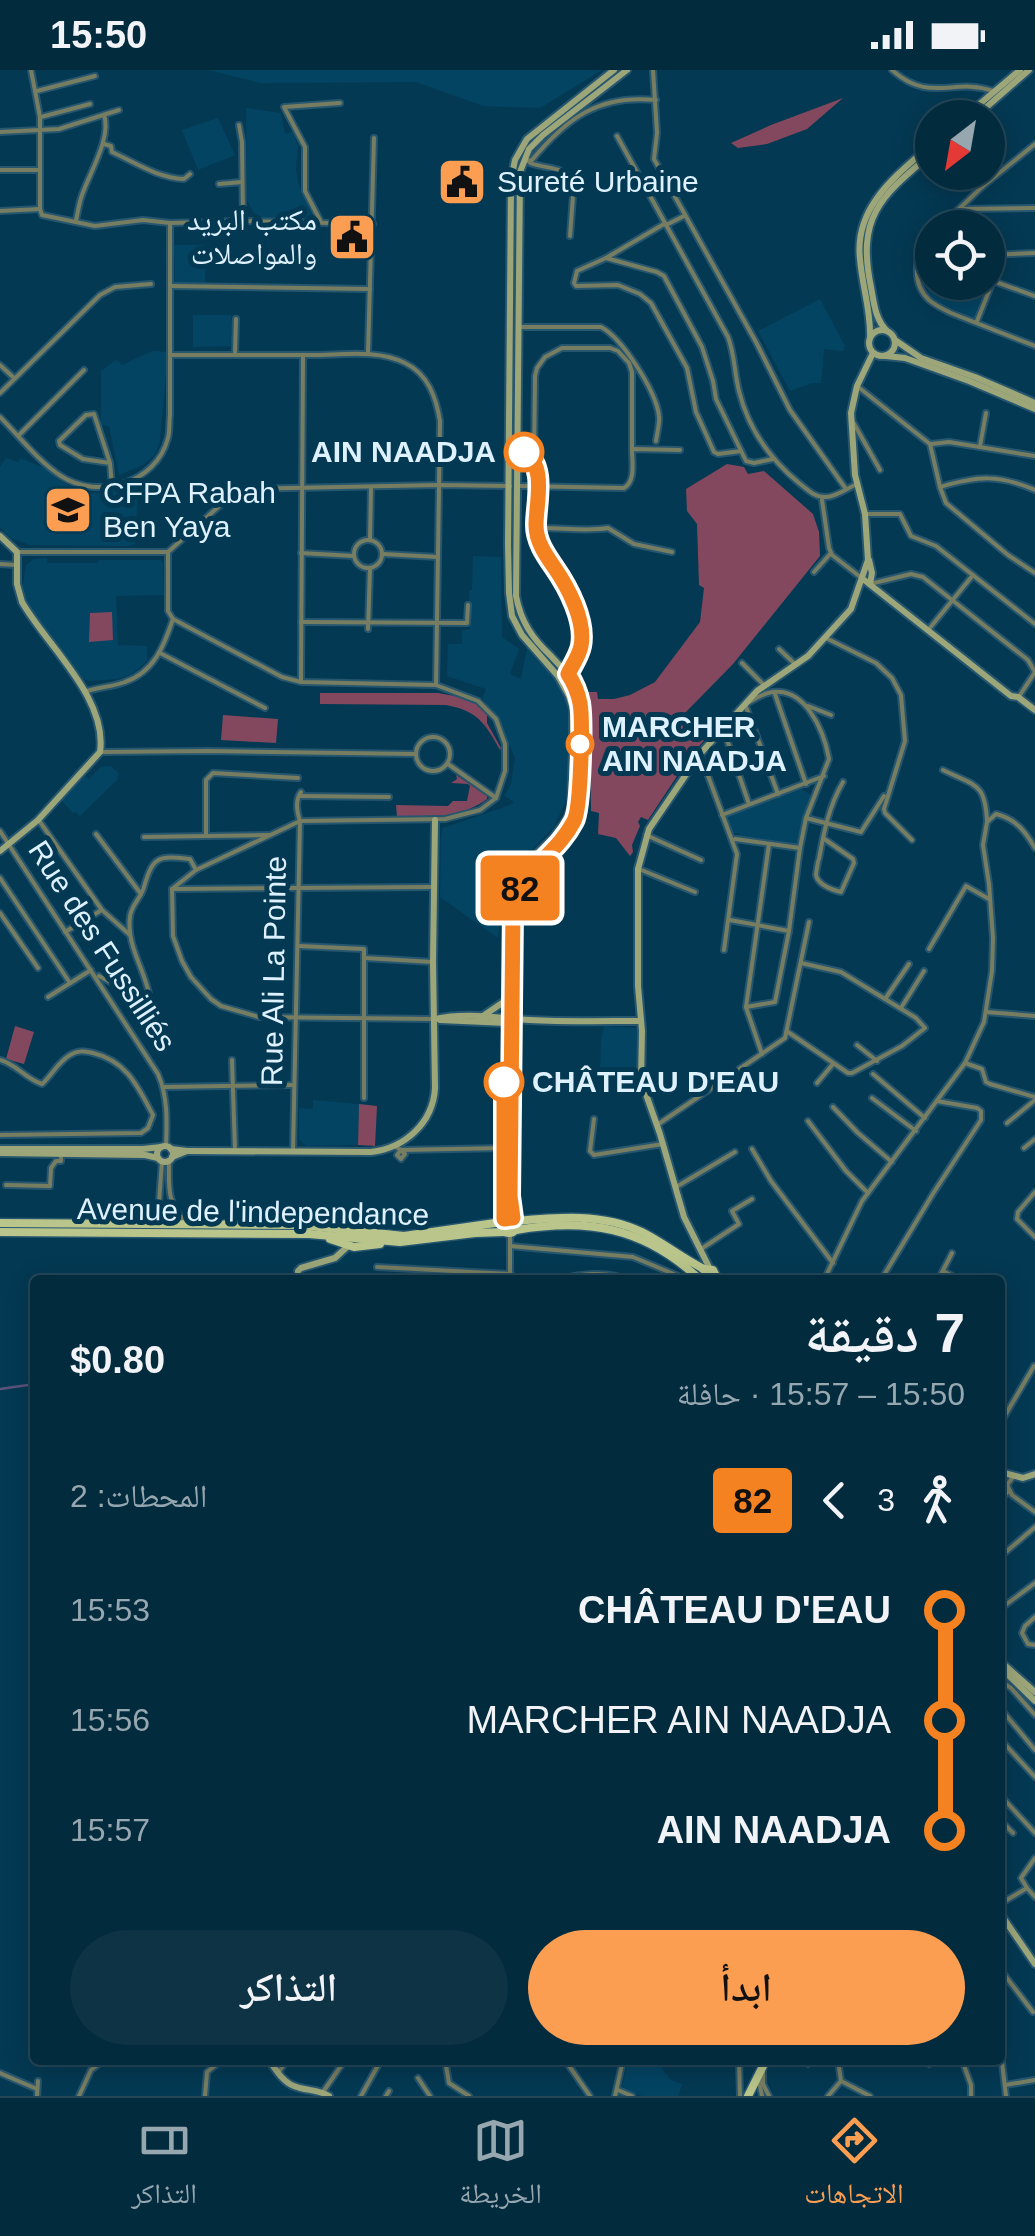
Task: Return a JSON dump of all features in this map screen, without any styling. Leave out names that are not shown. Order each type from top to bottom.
[{"type":"main road","points":[[509,1225],[504,1148],[504,1039],[510,1020],[506,1000],[507,902],[522,868],[566,819],[573,748],[569,696],[558,676],[522,635],[510,606],[517,450],[518,190],[526,139],[614,70]]},
{"type":"main road","points":[[509,1225],[513,910],[526,878],[577,817],[581,707],[568,674],[535,640],[518,610],[511,180],[543,135],[626,70]]},
{"type":"main road","points":[[990,100],[1020,70]]},
{"type":"main road","points":[[988,100],[1029,70]]},
{"type":"main road","points":[[915,160],[880,192],[861,230],[860,261],[870,320],[869,345],[879,356],[905,358],[1035,406]]},
{"type":"main road","points":[[915,168],[887,194],[870,223],[866,254],[878,322],[895,340],[922,358],[975,377],[1035,406]]},
{"type":"main road","points":[[870,337],[886,330]]},
{"type":"main road","points":[[886,356],[894,348],[895,340]]},
{"type":"main road","points":[[707,1269],[686,1222],[641,1080],[638,869],[646,835],[700,754],[745,704],[826,638],[852,608],[866,582],[865,514],[857,484],[852,420],[856,386],[873,352]]},
{"type":"main road","points":[[0,536],[17,552],[17,584],[22,602],[84,692],[98,722],[101,740],[100,752],[38,820],[0,851]]},
{"type":"main road","points":[[866,582],[1011,696],[1035,710]]},
{"type":"main road","points":[[0,1151],[166,1154],[371,1152],[398,1148],[419,1128],[434,1098],[435,820]]},
{"type":"main road","points":[[435,1019],[485,1019],[506,1000]]},
{"type":"main road","points":[[435,1004],[452,1016]]},
{"type":"main road","points":[[435,1019],[452,1016],[640,1021]]},
{"type":"main road","points":[[485,1019],[504,1039]]},
{"type":"main road","points":[[0,1223],[300,1226],[351,1238],[585,1218],[614,1222],[642,1232],[716,1275]]},
{"type":"main road","points":[[509,1225],[612,1228],[640,1238],[680,1262],[690,1275]]},
{"type":"main road","name":"Avenue de l'independance","points":[[0,1232],[310,1234],[414,1241],[509,1225]]},
{"type":"main road","points":[[298,1275],[301,1268],[335,1258],[351,1238]]},
{"type":"main road","points":[[675,1274],[680,1262]]},
{"type":"main road","points":[[699,1275],[707,1269]]},
{"type":"main road","points":[[1005,1473],[1022,1478],[1035,1474]]},
{"type":"main road","points":[[1005,1668],[1035,1692]]},
{"type":"main road","points":[[1005,1669],[1035,1701]]},
{"type":"main road","points":[[1005,1921],[1035,1964]]},
{"type":"main road","points":[[273,2065],[295,2086],[326,2094]]},
{"type":"main road","points":[[748,2096],[763,2065]]},
{"type":"street","points":[[31,70],[40,117],[42,216],[95,226],[143,220],[373,224]]},
{"type":"street","points":[[653,70],[657,133],[654,159],[796,421],[846,489]]},
{"type":"street","points":[[892,70],[925,88],[972,85],[993,96]]},
{"type":"street","points":[[36,92],[95,76]]},
{"type":"street","points":[[522,161],[531,160],[590,108],[629,100],[656,100]]},
{"type":"street","points":[[321,223],[305,191],[304,146],[284,107],[340,103]]},
{"type":"street","points":[[40,117],[90,104]]},
{"type":"street","points":[[0,132],[59,130],[120,110]]},
{"type":"street","points":[[76,221],[81,196],[102,144],[107,123],[104,116]]},
{"type":"street","points":[[240,125],[243,222]]},
{"type":"street","points":[[617,136],[728,337],[738,389],[755,433],[786,473],[812,493],[822,498],[857,484]]},
{"type":"street","points":[[368,355],[374,138]]},
{"type":"street","points":[[102,144],[156,173],[184,180],[190,174]]},
{"type":"street","points":[[1005,168],[1035,144]]},
{"type":"street","points":[[522,161],[561,170],[572,177],[570,236]]},
{"type":"street","points":[[0,170],[39,170]]},
{"type":"street","points":[[219,184],[242,182]]},
{"type":"street","points":[[958,210],[979,190]]},
{"type":"street","points":[[958,210],[1035,208]]},
{"type":"street","points":[[0,212],[40,209]]},
{"type":"street","points":[[684,216],[578,271],[574,279],[576,286],[618,285],[651,303],[687,368],[696,412],[714,452],[740,452]]},
{"type":"street","points":[[0,417],[52,470],[79,485],[112,487],[147,471],[160,457],[168,438],[170,415],[170,223]]},
{"type":"street","points":[[1005,254],[1035,253]]},
{"type":"street","points":[[606,258],[664,276],[702,347],[716,400],[740,452],[749,463],[773,459]]},
{"type":"street","points":[[0,392],[100,296],[115,286],[151,284]]},
{"type":"street","points":[[1005,285],[1035,296]]},
{"type":"street","points":[[170,286],[370,290]]},
{"type":"street","points":[[930,300],[1035,346]]},
{"type":"street","points":[[976,322],[985,300]]},
{"type":"street","points":[[235,355],[236,319]]},
{"type":"street","points":[[518,326],[608,329],[636,362],[655,404],[659,416],[656,440]]},
{"type":"street","points":[[17,552],[168,552],[236,491],[438,485],[538,487],[624,488],[631,480],[632,372],[624,356],[610,348],[562,348],[546,357],[535,376],[534,463],[538,487],[536,537],[571,594],[580,629],[580,648],[568,674]]},
{"type":"street","points":[[301,682],[303,355]]},
{"type":"street","points":[[170,356],[368,355],[404,362],[417,370],[434,394],[440,421],[436,686]]},
{"type":"street","points":[[0,365],[14,378]]},
{"type":"street","points":[[18,435],[84,370]]},
{"type":"street","points":[[856,386],[930,444],[946,502],[959,516],[1035,574]]},
{"type":"street","points":[[980,446],[986,412]]},
{"type":"street","points":[[110,463],[83,460],[59,441],[86,414],[94,414],[110,463],[112,487]]},
{"type":"street","points":[[852,420],[880,470]]},
{"type":"street","points":[[930,444],[949,442],[1035,456]]},
{"type":"street","points":[[632,448],[680,450]]},
{"type":"street","points":[[517,450],[528,454],[534,463]]},
{"type":"street","points":[[940,487],[985,476],[1018,482],[1035,490]]},
{"type":"street","points":[[370,488],[370,540]]},
{"type":"street","points":[[822,498],[831,553],[866,582],[919,574],[1033,666],[1032,678],[1018,697]]},
{"type":"street","points":[[865,514],[900,514],[910,536],[936,546],[1035,624]]},
{"type":"street","points":[[536,528],[608,528],[634,544],[672,552]]},
{"type":"street","points":[[370,540],[378,544],[382,554],[380,562],[370,568],[359,565],[354,550],[360,542],[370,540]]},
{"type":"street","points":[[168,552],[168,611],[173,619],[282,677],[301,682],[436,686],[478,701],[496,719],[506,759],[496,798],[480,810],[435,820],[300,822],[196,870],[172,889]]},
{"type":"street","points":[[814,572],[831,553]]},
{"type":"street","points":[[301,554],[354,556]]},
{"type":"street","points":[[382,554],[438,557]]},
{"type":"street","points":[[0,564],[17,565]]},
{"type":"street","points":[[368,629],[370,568]]},
{"type":"street","points":[[927,631],[973,575]]},
{"type":"street","points":[[301,622],[468,624],[468,605]]},
{"type":"street","points":[[84,692],[136,677],[160,653],[173,619]]},
{"type":"street","points":[[826,638],[876,663],[892,678],[901,695],[905,741],[884,803],[885,814],[912,840]]},
{"type":"street","points":[[779,649],[796,665]]},
{"type":"street","points":[[160,653],[265,708]]},
{"type":"street","points":[[742,662],[765,686]]},
{"type":"street","points":[[774,692],[806,784]]},
{"type":"street","points":[[778,794],[745,704],[774,692],[832,715]]},
{"type":"street","points":[[746,1007],[774,1003],[806,818],[829,754],[814,713],[806,704]]},
{"type":"street","points":[[723,728],[749,804]]},
{"type":"street","points":[[441,739],[449,746],[448,764],[440,770],[428,770],[419,763],[418,746],[423,740],[441,739]]},
{"type":"street","points":[[100,752],[416,754]]},
{"type":"street","points":[[700,754],[737,854],[724,950]]},
{"type":"street","points":[[448,764],[496,798]]},
{"type":"street","points":[[827,1275],[868,1194],[965,1063],[986,1012],[993,938],[983,845],[986,798],[979,788],[942,770]]},
{"type":"street","points":[[206,834],[209,776],[298,778]]},
{"type":"street","points":[[722,815],[824,776]]},
{"type":"street","points":[[822,838],[853,859],[841,892],[816,878],[822,838],[825,824],[844,782]]},
{"type":"street","points":[[806,818],[861,832],[888,790]]},
{"type":"street","name":"Rue Ali La Pointe","points":[[293,1152],[300,794],[390,797]]},
{"type":"street","points":[[987,822],[996,814],[1007,817],[1026,832],[1035,848]]},
{"type":"street","points":[[38,820],[102,910],[130,935]]},
{"type":"street","name":"Rue des Fussilliés","points":[[0,832],[158,1074],[167,1114],[166,1154]]},
{"type":"street","points":[[96,834],[142,894]]},
{"type":"street","points":[[144,837],[272,835]]},
{"type":"street","points":[[646,835],[701,860]]},
{"type":"street","points":[[733,839],[800,848]]},
{"type":"street","points":[[762,1054],[746,1007],[769,844]]},
{"type":"street","points":[[48,997],[93,972],[145,998],[149,989],[130,935],[133,905],[142,894],[150,868],[164,856],[190,858],[196,870]]},
{"type":"street","points":[[638,869],[695,892]]},
{"type":"street","points":[[0,878],[70,982]]},
{"type":"street","points":[[929,949],[966,886],[990,899]]},
{"type":"street","points":[[172,889],[434,887]]},
{"type":"street","points":[[172,889],[172,936],[182,961],[191,977],[221,1006],[259,1017],[435,1019]]},
{"type":"street","points":[[66,932],[102,910]]},
{"type":"street","points":[[0,913],[38,968]]},
{"type":"street","points":[[728,920],[789,931]]},
{"type":"street","points":[[657,1125],[785,1038],[810,922]]},
{"type":"street","points":[[298,946],[364,949],[364,1098]]},
{"type":"street","points":[[364,958],[433,962]]},
{"type":"street","points":[[788,1032],[848,1074],[877,1062],[925,1028],[901,1008],[840,972],[801,963]]},
{"type":"street","points":[[885,999],[908,964]]},
{"type":"street","points":[[901,1008],[924,971]]},
{"type":"street","points":[[986,1012],[1035,1016]]},
{"type":"street","points":[[858,1046],[877,1062]]},
{"type":"street","points":[[0,1060],[42,1084],[64,1058],[75,1052],[104,1056],[126,1069],[153,1115]]},
{"type":"street","points":[[232,1060],[235,1151]]},
{"type":"street","points":[[965,1063],[982,1069],[986,1082],[1035,1099]]},
{"type":"street","points":[[816,1083],[834,1064]]},
{"type":"street","points":[[873,1074],[925,1118]]},
{"type":"street","points":[[164,1087],[294,1084]]},
{"type":"street","points":[[872,1098],[916,1131]]},
{"type":"street","points":[[1007,1123],[1035,1099]]},
{"type":"street","points":[[884,1275],[981,1120],[977,1108],[937,1102]]},
{"type":"street","points":[[833,1107],[892,1162]]},
{"type":"street","points":[[153,1115],[167,1114]]},
{"type":"street","points":[[0,1136],[141,1134],[153,1115]]},
{"type":"street","points":[[594,1119],[590,1151],[594,1156],[663,1144]]},
{"type":"street","points":[[808,1121],[846,1172],[868,1194]]},
{"type":"street","points":[[1024,1148],[1035,1139]]},
{"type":"street","points":[[398,1148],[504,1148]]},
{"type":"street","points":[[752,1149],[771,1182],[834,1263]]},
{"type":"street","points":[[6,1186],[50,1186],[50,1168],[61,1161],[61,1152]]},
{"type":"street","points":[[676,1187],[735,1152]]},
{"type":"street","points":[[144,1223],[159,1202],[166,1154]]},
{"type":"street","points":[[166,1154],[169,1198],[187,1224]]},
{"type":"street","points":[[1035,1192],[1017,1218],[1035,1237]]},
{"type":"street","points":[[700,1249],[739,1224],[732,1212],[752,1199]]},
{"type":"street","points":[[509,1225],[511,1275]]},
{"type":"street","points":[[1030,1231],[1035,1225]]},
{"type":"street","points":[[510,1246],[632,1257],[679,1275]]},
{"type":"street","points":[[941,1275],[952,1253]]},
{"type":"street","points":[[377,1267],[484,1275]]},
{"type":"street","points":[[943,1271],[951,1275]]},
{"type":"street","points":[[592,1275],[612,1275]]},
{"type":"street","points":[[1005,1415],[1034,1366]]},
{"type":"street","points":[[1014,1476],[1007,1485],[1009,1491],[1035,1512]]},
{"type":"street","points":[[1005,1495],[1009,1491]]},
{"type":"street","points":[[1005,1553],[1035,1527]]},
{"type":"street","points":[[1005,1606],[1035,1583]]},
{"type":"street","points":[[1035,1617],[1022,1632],[1028,1644],[1035,1645]]},
{"type":"street","points":[[1005,1684],[1035,1715]]},
{"type":"street","points":[[1005,1714],[1035,1750]]},
{"type":"street","points":[[1005,1744],[1035,1777]]},
{"type":"street","points":[[1005,1800],[1035,1832]]},
{"type":"street","points":[[1005,1825],[1013,1833]]},
{"type":"street","points":[[1035,1858],[1021,1878],[1035,1897]]},
{"type":"street","points":[[1005,1901],[1027,1888]]},
{"type":"street","points":[[1005,1976],[1033,2012]]},
{"type":"street","points":[[79,2096],[91,2070],[98,2065]]},
{"type":"street","points":[[204,2096],[207,2072],[216,2065]]},
{"type":"street","points":[[278,2072],[283,2065]]},
{"type":"street","points":[[326,2094],[342,2065]]},
{"type":"street","points":[[361,2096],[378,2065]]},
{"type":"street","points":[[446,2065],[449,2083],[469,2096]]},
{"type":"street","points":[[568,2065],[590,2096]]},
{"type":"street","points":[[622,2065],[616,2093],[632,2096]]},
{"type":"street","points":[[738,2065],[740,2096]]},
{"type":"street","points":[[764,2065],[766,2096]]},
{"type":"street","points":[[828,2096],[841,2081],[839,2065]]},
{"type":"street","points":[[964,2065],[971,2096]]},
{"type":"street","points":[[1002,2065],[1006,2096]]},
{"type":"street","points":[[0,2073],[38,2089]]},
{"type":"street","points":[[758,2076],[766,2096]]},
{"type":"street","points":[[418,2078],[430,2096]]},
{"type":"street","points":[[1005,2085],[1035,2080]]},
{"type":"street","points":[[37,2096],[38,2081]]},
{"type":"street","points":[[841,2081],[870,2096]]},
{"type":"street","points":[[289,2094],[295,2086]]},
{"type":"shaded area","points":[[209,70],[602,70],[540,108],[483,106],[416,82],[261,83]]},
{"type":"shaded area","points":[[843,98],[807,129],[767,144],[738,148],[731,143],[771,125]]},
{"type":"shaded area","points":[[246,108],[281,113],[285,134],[293,132],[298,146],[299,186],[312,215],[309,218],[264,218],[254,213],[247,200]]},
{"type":"shaded area","points":[[218,118],[235,155],[198,170],[182,130]]},
{"type":"shaded area","points":[[174,245],[205,245],[205,283],[175,283]]},
{"type":"shaded area","points":[[820,299],[845,346],[843,351],[824,349],[821,383],[790,391],[758,331]]},
{"type":"shaded area","points":[[934,300],[981,300],[975,318]]},
{"type":"shaded area","points":[[193,315],[231,315],[233,346],[193,347]]},
{"type":"shaded area","points":[[152,351],[168,352],[160,441],[155,455],[143,465],[119,475],[109,426],[101,425],[101,371],[116,360],[122,365]]},
{"type":"shaded area","name":"CFPA Rabah Ben Yaya","points":[[6,458],[18,462],[20,458],[45,468],[75,489],[93,493],[138,490],[135,544],[30,545],[10,538],[0,527],[0,467]]},
{"type":"shaded area","points":[[727,464],[744,467],[748,474],[764,471],[813,514],[820,556],[733,664],[685,713],[706,738],[648,820],[641,817],[630,856],[616,838],[598,834],[599,813],[591,811],[586,692],[597,692],[598,699],[614,699],[655,682],[700,622],[704,588],[699,585],[697,524],[687,511],[686,489]]},
{"type":"shaded area","points":[[473,556],[501,557],[502,637],[519,649],[510,674],[521,679],[527,649],[564,689],[570,715],[571,753],[565,803],[554,827],[521,861],[507,884],[498,938],[440,897],[443,828],[514,802],[504,796],[511,784],[515,758],[499,721],[482,698],[486,689],[447,676],[448,644],[462,644],[462,630],[470,629]]},
{"type":"shaded area","points":[[47,558],[47,563],[161,560],[164,595],[116,596],[118,645],[147,646],[147,661],[132,674],[90,681],[76,674],[31,612],[22,589],[26,565],[34,559]]},
{"type":"shaded area","points":[[112,612],[113,640],[89,642],[90,613]]},
{"type":"shaded area","points":[[320,693],[438,693],[465,698],[487,713],[487,723],[501,748],[479,720],[457,708],[320,704]]},
{"type":"shaded area","points":[[223,715],[278,719],[276,743],[221,740]]},
{"type":"shaded area","points":[[111,766],[119,774],[118,779],[80,816],[61,800],[85,776],[89,779],[101,767]]},
{"type":"shaded area","points":[[456,775],[487,799],[455,813],[397,817],[396,805],[448,806],[453,801],[467,801],[470,786],[451,783]]},
{"type":"shaded area","points":[[802,789],[812,796],[798,845],[733,833],[726,817]]},
{"type":"shaded area","points":[[15,1026],[34,1032],[24,1064],[6,1059]]},
{"type":"shaded area","points":[[604,1026],[641,1028],[638,1084],[607,1084],[600,1073]]},
{"type":"shaded area","points":[[313,1100],[359,1104],[358,1145],[306,1146],[299,1139],[299,1108],[313,1109]]},
{"type":"shaded area","points":[[359,1104],[377,1106],[375,1146],[358,1145]]},
{"type":"shaded area","points":[[627,2065],[662,2065],[671,2080],[682,2084],[678,2096],[642,2096],[622,2087]]},
{"type":"waterway","points":[[0,1389],[30,1385]]},
{"type":"bus line","name":"82","points":[[504,1082],[504,1219],[513,1218],[513,910],[520,886],[577,817],[582,719],[579,698],[568,674],[580,648],[580,629],[571,594],[536,537],[537,470],[531,456],[524,452]]},
{"type":"place","name":"Sureté Urbaine","points":[[462,182]]},
{"type":"place","name":"مكتب البريد والمواصلات","points":[[352,237]]},
{"type":"place","name":"AIN NAADJA","points":[[524,452]]},
{"type":"place","name":"CFPA Rabah Ben Yaya","points":[[68,510]]},
{"type":"place","name":"MARCHER AIN NAADJA","points":[[580,744]]},
{"type":"place","name":"CHÂTEAU D'EAU","points":[[504,1082]]}]
